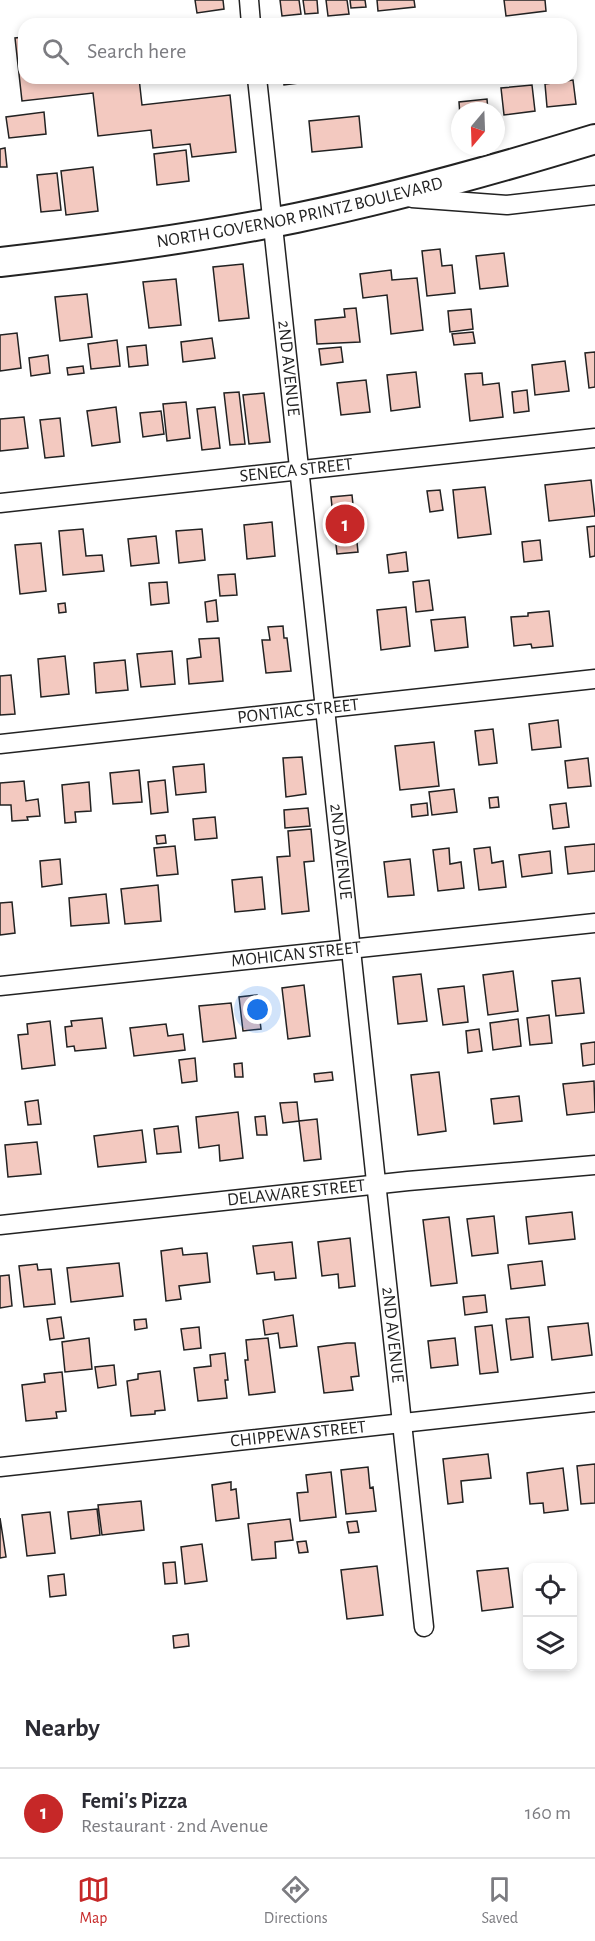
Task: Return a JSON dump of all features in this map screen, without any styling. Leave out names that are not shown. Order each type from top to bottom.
[{"type":"main road","name":"NORTH GOVERNOR PRINTZ BOULEVARD","points":[[0,262],[141,245],[273,222],[464,177],[595,139]]},
{"type":"street","points":[[249,0],[250,18]]},
{"type":"street","name":"2ND AVENUE","points":[[258,84],[424,1627]]},
{"type":"street","points":[[388,196],[507,205],[595,195]]},
{"type":"street","name":"SENECA STREET","points":[[0,503],[595,438]]},
{"type":"street","name":"PONTIAC STREET","points":[[0,744],[595,679]]},
{"type":"street","name":"MOHICAN STREET","points":[[0,986],[595,923]]},
{"type":"street","name":"DELAWARE STREET","points":[[0,1225],[376,1184],[595,1165]]},
{"type":"street","name":"CHIPPEWA STREET","points":[[0,1467],[595,1402]]},
{"type":"building","points":[[195,0],[223,0],[224,9],[197,13]]},
{"type":"building","points":[[280,0],[299,0],[301,14],[282,16]]},
{"type":"building","points":[[303,0],[317,0],[318,13],[305,14]]},
{"type":"building","points":[[326,0],[347,0],[349,14],[328,16]]},
{"type":"building","points":[[350,0],[365,0],[366,7],[351,8]]},
{"type":"building","points":[[377,0],[414,0],[415,7],[378,11]]},
{"type":"building","points":[[504,0],[545,0],[546,11],[506,16]]},
{"type":"building","points":[[15,38],[18,38],[18,65]]},
{"type":"building","points":[[20,84],[140,84],[142,105],[230,95],[236,152],[192,157],[190,144],[153,148],[151,130],[98,136],[93,93],[22,101]]},
{"type":"building","points":[[545,84],[574,84],[576,104],[547,107]]},
{"type":"building","points":[[532,85],[535,111],[505,115],[505,102],[503,102],[501,88]]},
{"type":"building","points":[[487,99],[487,102],[459,102]]},
{"type":"building","points":[[44,112],[46,134],[9,138],[6,117]]},
{"type":"building","points":[[359,116],[362,147],[312,152],[309,121]]},
{"type":"building","points":[[5,148],[7,167],[0,167],[0,149]]},
{"type":"building","points":[[186,150],[189,181],[157,185],[154,154]]},
{"type":"building","points":[[93,167],[98,211],[66,215],[61,171]]},
{"type":"building","points":[[57,173],[61,210],[41,212],[37,175]]},
{"type":"building","points":[[440,249],[442,266],[452,265],[455,293],[427,296],[422,251]]},
{"type":"building","points":[[504,253],[508,286],[480,289],[476,256]]},
{"type":"building","points":[[243,264],[249,318],[219,321],[213,267]]},
{"type":"building","points":[[391,270],[392,280],[417,278],[423,330],[391,334],[387,295],[363,298],[360,274]]},
{"type":"building","points":[[176,279],[181,325],[149,328],[143,282]]},
{"type":"building","points":[[87,294],[92,337],[60,341],[55,297]]},
{"type":"building","points":[[356,308],[360,342],[317,344],[315,320],[345,317],[344,309]]},
{"type":"building","points":[[471,309],[473,329],[450,332],[448,311]]},
{"type":"building","points":[[473,332],[475,343],[454,345],[452,334]]},
{"type":"building","points":[[17,333],[21,368],[0,371],[0,335]]},
{"type":"building","points":[[212,338],[215,358],[183,362],[181,342]]},
{"type":"building","points":[[117,340],[120,366],[91,369],[88,344]]},
{"type":"building","points":[[146,345],[148,365],[129,367],[127,347]]},
{"type":"building","points":[[341,347],[343,362],[321,365],[319,349]]},
{"type":"building","points":[[595,352],[595,387],[589,388],[585,353]]},
{"type":"building","points":[[48,355],[50,373],[31,376],[29,358]]},
{"type":"building","points":[[565,361],[569,391],[535,395],[532,365]]},
{"type":"building","points":[[83,366],[84,373],[68,375],[67,368]]},
{"type":"building","points":[[416,372],[420,407],[391,411],[387,375]]},
{"type":"building","points":[[482,373],[483,385],[499,383],[503,417],[470,421],[465,374]]},
{"type":"building","points":[[366,380],[370,412],[341,415],[337,383]]},
{"type":"building","points":[[527,390],[529,411],[514,413],[512,392]]},
{"type":"building","points":[[239,392],[245,444],[230,445],[224,393]]},
{"type":"building","points":[[264,393],[270,442],[249,444],[243,395]]},
{"type":"building","points":[[186,402],[190,438],[167,441],[163,404]]},
{"type":"building","points":[[116,407],[120,442],[92,446],[87,411]]},
{"type":"building","points":[[215,407],[220,448],[202,450],[197,409]]},
{"type":"building","points":[[161,411],[164,434],[143,437],[140,413]]},
{"type":"building","points":[[24,417],[28,448],[0,451],[0,419]]},
{"type":"building","points":[[60,418],[64,456],[45,458],[40,420]]},
{"type":"building","points":[[591,480],[595,516],[549,521],[545,485]]},
{"type":"building","points":[[485,487],[491,534],[458,538],[453,490]]},
{"type":"building","points":[[440,490],[443,510],[430,512],[427,491]]},
{"type":"building","points":[[352,495],[358,552],[337,554],[331,497]]},
{"type":"building","points":[[272,522],[275,556],[247,559],[244,525]]},
{"type":"building","points":[[595,526],[595,556],[590,557],[587,527]]},
{"type":"building","points":[[83,529],[86,556],[102,555],[104,571],[63,575],[59,531]]},
{"type":"building","points":[[202,529],[205,560],[179,563],[176,531]]},
{"type":"building","points":[[156,536],[159,563],[131,566],[128,539]]},
{"type":"building","points":[[540,540],[542,560],[524,562],[522,542]]},
{"type":"building","points":[[41,543],[46,591],[20,594],[15,545]]},
{"type":"building","points":[[406,552],[408,571],[389,573],[387,555]]},
{"type":"building","points":[[235,574],[237,595],[220,596],[218,575]]},
{"type":"building","points":[[429,580],[433,610],[416,612],[413,582]]},
{"type":"building","points":[[167,582],[169,603],[151,605],[149,583]]},
{"type":"building","points":[[216,600],[218,621],[207,622],[205,602]]},
{"type":"building","points":[[65,603],[66,612],[59,613],[58,604]]},
{"type":"building","points":[[406,607],[410,646],[381,650],[377,610]]},
{"type":"building","points":[[549,611],[553,646],[532,648],[531,644],[514,646],[511,617]]},
{"type":"building","points":[[465,617],[468,647],[435,651],[431,620]]},
{"type":"building","points":[[283,626],[284,638],[287,638],[291,671],[266,673],[262,640],[270,640],[268,627]]},
{"type":"building","points":[[219,638],[223,681],[189,684],[187,659],[201,657],[199,639]]},
{"type":"building","points":[[172,651],[175,684],[141,687],[137,654]]},
{"type":"building","points":[[65,656],[69,694],[41,697],[38,659]]},
{"type":"building","points":[[125,660],[128,690],[96,693],[94,663]]},
{"type":"building","points":[[11,675],[15,714],[0,715],[0,676]]},
{"type":"building","points":[[558,720],[561,747],[532,750],[529,724]]},
{"type":"building","points":[[493,729],[497,763],[479,765],[475,731]]},
{"type":"building","points":[[434,742],[439,786],[400,790],[395,746]]},
{"type":"building","points":[[302,757],[306,794],[286,797],[283,758]]},
{"type":"building","points":[[588,758],[591,786],[568,788],[565,761]]},
{"type":"building","points":[[204,764],[206,792],[176,795],[173,767]]},
{"type":"building","points":[[139,770],[142,802],[113,804],[110,773]]},
{"type":"building","points":[[165,780],[168,812],[151,814],[148,782]]},
{"type":"building","points":[[24,781],[26,801],[38,799],[40,816],[27,817],[28,820],[12,821],[11,805],[0,805],[0,783]]},
{"type":"building","points":[[89,782],[91,811],[75,812],[76,822],[65,823],[62,785]]},
{"type":"building","points":[[454,789],[457,812],[432,815],[429,792]]},
{"type":"building","points":[[498,797],[499,807],[490,808],[489,798]]},
{"type":"building","points":[[427,803],[428,815],[412,817],[411,805]]},
{"type":"building","points":[[566,803],[569,827],[553,829],[550,805]]},
{"type":"building","points":[[308,808],[310,826],[285,828],[284,810]]},
{"type":"building","points":[[215,817],[217,838],[195,840],[193,819]]},
{"type":"building","points":[[311,829],[314,861],[304,862],[309,911],[282,914],[277,857],[290,856],[288,831]]},
{"type":"building","points":[[165,835],[166,843],[157,844],[156,836]]},
{"type":"building","points":[[595,844],[595,871],[568,874],[565,847]]},
{"type":"building","points":[[175,846],[178,874],[157,876],[154,848]]},
{"type":"building","points":[[490,847],[492,863],[503,861],[506,887],[479,890],[474,849]]},
{"type":"building","points":[[449,848],[450,864],[461,862],[464,888],[438,891],[433,850]]},
{"type":"building","points":[[550,851],[552,873],[522,877],[519,855]]},
{"type":"building","points":[[60,859],[62,884],[42,887],[40,861]]},
{"type":"building","points":[[410,859],[414,895],[388,897],[384,862]]},
{"type":"building","points":[[262,877],[265,909],[235,912],[232,880]]},
{"type":"building","points":[[158,885],[161,921],[125,924],[121,889]]},
{"type":"building","points":[[106,894],[109,923],[71,926],[69,898]]},
{"type":"building","points":[[12,902],[15,933],[0,935],[0,903]]},
{"type":"building","points":[[513,971],[518,1011],[488,1015],[483,975]]},
{"type":"building","points":[[421,974],[427,1021],[398,1024],[393,977]]},
{"type":"building","points":[[580,978],[584,1013],[556,1016],[552,981]]},
{"type":"building","points":[[304,985],[310,1036],[288,1039],[282,988]]},
{"type":"building","points":[[464,986],[468,1022],[443,1025],[438,989]]},
{"type":"building","points":[[257,995],[261,1029],[243,1031],[239,997]]},
{"type":"building","points":[[231,1003],[236,1038],[203,1042],[199,1006]]},
{"type":"building","points":[[549,1015],[552,1043],[530,1045],[527,1018]]},
{"type":"building","points":[[102,1018],[106,1048],[75,1051],[74,1046],[67,1047],[65,1027],[72,1026],[71,1021]]},
{"type":"building","points":[[518,1019],[521,1046],[493,1050],[490,1023]]},
{"type":"building","points":[[50,1021],[55,1065],[22,1069],[18,1035],[28,1034],[27,1024]]},
{"type":"building","points":[[166,1024],[168,1036],[183,1034],[185,1050],[134,1056],[130,1028]]},
{"type":"building","points":[[479,1029],[482,1051],[468,1053],[466,1031]]},
{"type":"building","points":[[595,1042],[595,1064],[583,1066],[581,1044]]},
{"type":"building","points":[[195,1058],[197,1081],[182,1083],[179,1060]]},
{"type":"building","points":[[242,1063],[243,1077],[235,1077],[234,1064]]},
{"type":"building","points":[[332,1072],[333,1080],[315,1082],[314,1074]]},
{"type":"building","points":[[439,1072],[446,1131],[418,1135],[411,1075]]},
{"type":"building","points":[[594,1081],[595,1112],[567,1115],[563,1084]]},
{"type":"building","points":[[519,1096],[522,1121],[494,1124],[491,1099]]},
{"type":"building","points":[[38,1100],[41,1124],[28,1125],[25,1102]]},
{"type":"building","points":[[297,1102],[299,1121],[283,1123],[280,1103]]},
{"type":"building","points":[[238,1112],[243,1158],[220,1161],[219,1145],[199,1148],[196,1117]]},
{"type":"building","points":[[265,1116],[267,1135],[257,1135],[255,1117]]},
{"type":"building","points":[[317,1119],[321,1159],[304,1161],[299,1121]]},
{"type":"building","points":[[178,1126],[181,1152],[157,1154],[154,1129]]},
{"type":"building","points":[[142,1130],[146,1162],[98,1167],[94,1136]]},
{"type":"building","points":[[37,1142],[41,1174],[8,1177],[5,1145]]},
{"type":"building","points":[[572,1212],[575,1239],[529,1244],[526,1217]]},
{"type":"building","points":[[494,1216],[498,1253],[472,1256],[467,1219]]},
{"type":"building","points":[[449,1217],[457,1283],[431,1286],[423,1220]]},
{"type":"building","points":[[350,1238],[355,1286],[339,1288],[338,1274],[322,1276],[318,1242]]},
{"type":"building","points":[[292,1242],[296,1278],[275,1280],[274,1272],[257,1274],[253,1246]]},
{"type":"building","points":[[182,1248],[183,1255],[207,1253],[210,1282],[179,1286],[181,1299],[166,1301],[161,1251]]},
{"type":"building","points":[[542,1261],[545,1285],[511,1289],[508,1265]]},
{"type":"building","points":[[119,1263],[123,1296],[71,1302],[67,1268]]},
{"type":"building","points":[[37,1264],[38,1270],[51,1269],[55,1304],[24,1307],[19,1266]]},
{"type":"building","points":[[9,1275],[12,1306],[0,1308],[0,1276]]},
{"type":"building","points":[[485,1295],[487,1312],[465,1315],[463,1297]]},
{"type":"building","points":[[293,1315],[297,1346],[280,1348],[278,1333],[265,1335],[263,1320]]},
{"type":"building","points":[[61,1317],[64,1338],[50,1340],[47,1319]]},
{"type":"building","points":[[529,1317],[533,1357],[511,1360],[506,1319]]},
{"type":"building","points":[[146,1319],[147,1328],[135,1330],[134,1320]]},
{"type":"building","points":[[588,1323],[592,1355],[552,1360],[548,1327]]},
{"type":"building","points":[[492,1325],[498,1372],[480,1374],[475,1327]]},
{"type":"building","points":[[199,1327],[201,1348],[184,1350],[181,1329]]},
{"type":"building","points":[[89,1338],[92,1369],[65,1372],[62,1342]]},
{"type":"building","points":[[268,1338],[275,1392],[249,1395],[245,1360],[248,1360],[246,1340]]},
{"type":"building","points":[[455,1338],[458,1365],[431,1368],[428,1341]]},
{"type":"building","points":[[355,1343],[359,1376],[351,1377],[353,1390],[324,1393],[318,1347]]},
{"type":"building","points":[[225,1353],[227,1398],[198,1401],[194,1368],[211,1366],[210,1355]]},
{"type":"building","points":[[114,1365],[116,1385],[98,1388],[95,1367]]},
{"type":"building","points":[[160,1371],[165,1410],[155,1411],[155,1414],[131,1416],[127,1381],[138,1379],[138,1374]]},
{"type":"building","points":[[62,1372],[66,1411],[56,1412],[57,1418],[26,1421],[22,1385],[45,1382],[44,1374]]},
{"type":"building","points":[[488,1454],[491,1478],[461,1481],[463,1502],[448,1504],[443,1459]]},
{"type":"building","points":[[595,1464],[595,1503],[581,1504],[577,1466]]},
{"type":"building","points":[[368,1467],[376,1511],[346,1514],[341,1470]]},
{"type":"building","points":[[563,1468],[568,1510],[544,1513],[543,1503],[530,1504],[527,1473]]},
{"type":"building","points":[[331,1472],[336,1517],[300,1521],[297,1493],[308,1492],[306,1475]]},
{"type":"building","points":[[231,1482],[231,1490],[236,1489],[239,1518],[216,1521],[212,1485]]},
{"type":"building","points":[[141,1501],[144,1530],[102,1535],[98,1505]]},
{"type":"building","points":[[97,1509],[100,1535],[71,1539],[68,1512]]},
{"type":"building","points":[[50,1512],[55,1553],[27,1556],[22,1515]]},
{"type":"building","points":[[0,1518],[6,1557],[0,1558]]},
{"type":"building","points":[[290,1519],[293,1540],[275,1542],[276,1558],[252,1560],[248,1524]]},
{"type":"building","points":[[357,1521],[359,1532],[349,1533],[347,1522]]},
{"type":"building","points":[[306,1541],[308,1552],[299,1553],[297,1542]]},
{"type":"building","points":[[202,1544],[207,1581],[185,1584],[181,1547]]},
{"type":"building","points":[[175,1562],[177,1583],[165,1584],[163,1563]]},
{"type":"building","points":[[377,1566],[383,1615],[347,1619],[341,1570]]},
{"type":"building","points":[[508,1568],[513,1607],[482,1611],[477,1571]]},
{"type":"building","points":[[64,1574],[66,1595],[50,1597],[48,1576]]},
{"type":"building","points":[[188,1634],[189,1646],[174,1648],[173,1636]]},
{"type":"place","name":"Femi's Pizza","points":[[345,524]]}]
